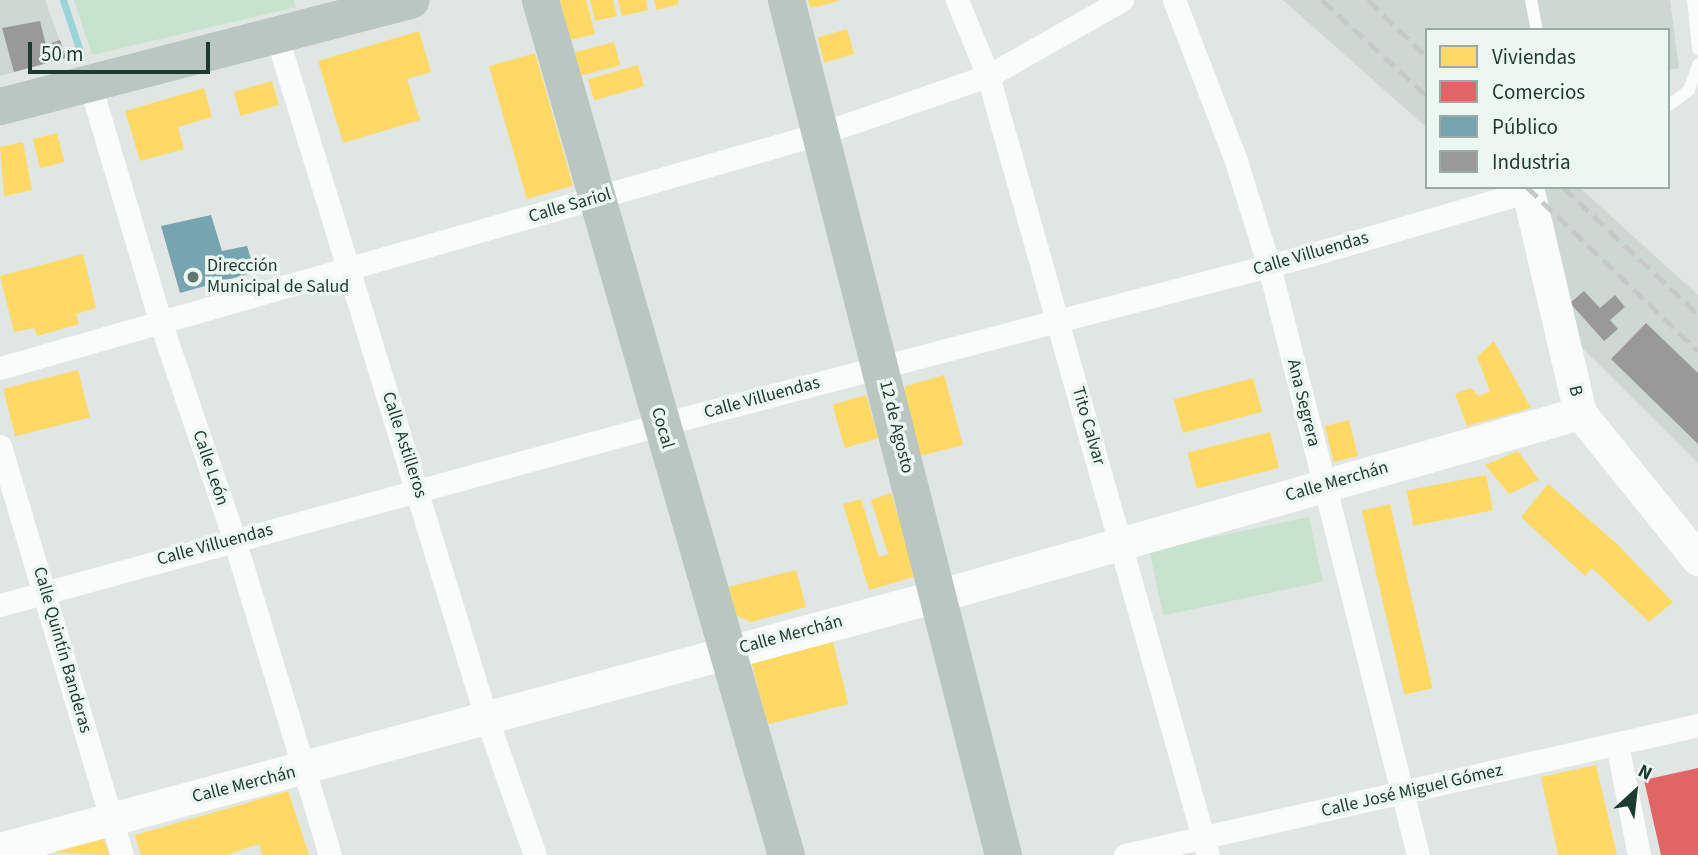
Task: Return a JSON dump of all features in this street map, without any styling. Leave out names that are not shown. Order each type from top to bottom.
[{"type":"main road","points":[[2,99],[411,0]]},
{"type":"main road","name":"Cocal","points":[[540,0],[594,198],[786,855]]},
{"type":"main road","name":"12 de Agosto","points":[[786,0],[822,132],[1003,855]]},
{"type":"street","name":"Tito Calvar","points":[[957,0],[988,76],[1206,846]]},
{"type":"street","name":"Calle Sariol","points":[[0,368],[348,271],[822,132],[988,76],[1122,0]]},
{"type":"street","name":"Ana Segrera","points":[[1174,0],[1236,160],[1269,265],[1418,855]]},
{"type":"street","name":"Calle Astilleros","points":[[276,34],[419,491],[485,717],[535,855]]},
{"type":"street","name":"Calle León","points":[[89,80],[161,324],[234,539],[301,770],[330,855]]},
{"type":"street","name":"Calle Villuendas","points":[[0,605],[234,539],[1269,265],[1526,189]]},
{"type":"street","name":"B","points":[[1526,189],[1580,413],[1698,559]]},
{"type":"street","name":"Calle Merchán","points":[[0,849],[301,770],[485,717],[937,596],[1580,413]]},
{"type":"street","name":"Calle Quintín Banderas","points":[[0,446],[122,855]]},
{"type":"street","name":"Calle José Miguel Gómez","points":[[1125,855],[1206,846],[1402,794],[1698,725]]},
{"type":"street","points":[[1617,744],[1639,855]]},
{"type":"lane","points":[[1531,0],[1537,28]]},
{"type":"lane","points":[[1693,0],[1698,49]]},
{"type":"lane","points":[[1670,106],[1694,91],[1698,65]]},
{"type":"shaded area","points":[[0,0],[45,0],[66,58],[0,76]]},
{"type":"shaded area","points":[[1283,0],[1670,0],[1679,68],[1670,70],[1670,28],[1425,28],[1425,126]]},
{"type":"shaded area","points":[[1493,189],[1581,189],[1698,295],[1698,463],[1564,330],[1538,231]]},
{"type":"green space","points":[[74,0],[294,0],[296,7],[92,55]]},
{"type":"green space","points":[[1309,517],[1323,582],[1163,615],[1150,551]]},
{"type":"building: Viviendas","points":[[560,0],[586,0],[595,34],[570,40]]},
{"type":"building: Viviendas","points":[[590,0],[613,0],[617,16],[595,21]]},
{"type":"building: Viviendas","points":[[618,0],[646,0],[648,10],[622,16]]},
{"type":"building: Viviendas","points":[[654,0],[678,0],[679,4],[657,10]]},
{"type":"building: Viviendas","points":[[808,0],[839,0],[839,1],[811,8]]},
{"type":"building: Viviendas","points":[[847,29],[854,54],[824,63],[817,38]]},
{"type":"building: Viviendas","points":[[419,31],[431,72],[407,79],[420,120],[343,143],[318,61]]},
{"type":"building: Viviendas","points":[[614,42],[620,65],[581,76],[574,53]]},
{"type":"building: Viviendas","points":[[535,53],[573,186],[527,199],[489,66]]},
{"type":"building: Viviendas","points":[[638,65],[644,86],[594,100],[588,79]]},
{"type":"building: Viviendas","points":[[272,81],[279,105],[240,116],[234,92]]},
{"type":"building: Viviendas","points":[[204,88],[212,117],[178,127],[184,149],[140,161],[125,111]]},
{"type":"building: Viviendas","points":[[57,133],[64,162],[40,168],[33,139]]},
{"type":"building: Viviendas","points":[[23,142],[32,190],[4,196],[0,147]]},
{"type":"building: Viviendas","points":[[83,254],[96,308],[76,314],[79,324],[37,336],[34,328],[14,332],[0,276]]},
{"type":"building: Viviendas","points":[[1494,341],[1531,408],[1467,426],[1455,394],[1470,388],[1479,396],[1490,391],[1477,357]]},
{"type":"building: Viviendas","points":[[78,370],[90,418],[15,436],[3,389]]},
{"type":"building: Viviendas","points":[[944,375],[963,445],[920,456],[902,394],[906,386]]},
{"type":"building: Viviendas","points":[[1253,378],[1262,412],[1183,433],[1174,399]]},
{"type":"building: Viviendas","points":[[866,395],[878,438],[845,448],[832,405]]},
{"type":"building: Viviendas","points":[[1349,420],[1358,456],[1334,462],[1325,426]]},
{"type":"building: Viviendas","points":[[1270,432],[1279,468],[1196,488],[1188,453]]},
{"type":"building: Viviendas","points":[[1518,451],[1539,480],[1509,494],[1485,465]]},
{"type":"building: Viviendas","points":[[1486,475],[1493,510],[1413,526],[1406,490]]},
{"type":"building: Viviendas","points":[[1548,484],[1616,543],[1673,602],[1649,622],[1592,568],[1585,576],[1521,517]]},
{"type":"building: Viviendas","points":[[891,493],[917,576],[869,590],[843,504],[861,499],[879,557],[888,554],[871,500]]},
{"type":"building: Viviendas","points":[[1390,504],[1433,688],[1404,695],[1362,511]]},
{"type":"building: Viviendas","points":[[796,570],[806,607],[751,622],[735,615],[728,587]]},
{"type":"building: Viviendas","points":[[833,642],[848,704],[767,724],[751,662]]},
{"type":"building: Viviendas","points":[[1596,765],[1617,855],[1558,855],[1541,777]]},
{"type":"building: Viviendas","points":[[288,791],[309,855],[262,855],[259,844],[226,855],[141,855],[135,835]]},
{"type":"building: Viviendas","points":[[104,839],[109,855],[49,852]]},
{"type":"building: Comercios","points":[[1698,768],[1698,855],[1661,855],[1644,780]]},
{"type":"building: Público","points":[[211,215],[222,251],[247,246],[255,272],[180,293],[161,226]]},
{"type":"building: Industria","points":[[40,21],[46,45],[60,40],[66,58],[14,72],[2,28]]},
{"type":"building: Industria","points":[[1584,291],[1600,308],[1615,295],[1625,307],[1610,320],[1618,329],[1604,341],[1570,303]]},
{"type":"building: Industria","points":[[1646,323],[1698,373],[1698,444],[1611,359]]},
{"type":"waterway","points":[[63,0],[81,54]]},
{"type":"railway","points":[[1322,0],[1425,94]]},
{"type":"railway","points":[[1368,0],[1425,55]]},
{"type":"railway","points":[[1529,189],[1698,351]]},
{"type":"railway","points":[[1565,189],[1698,314]]},
{"type":"place","name":"Dirección Municipal de Salud","points":[[193,277]]}]
